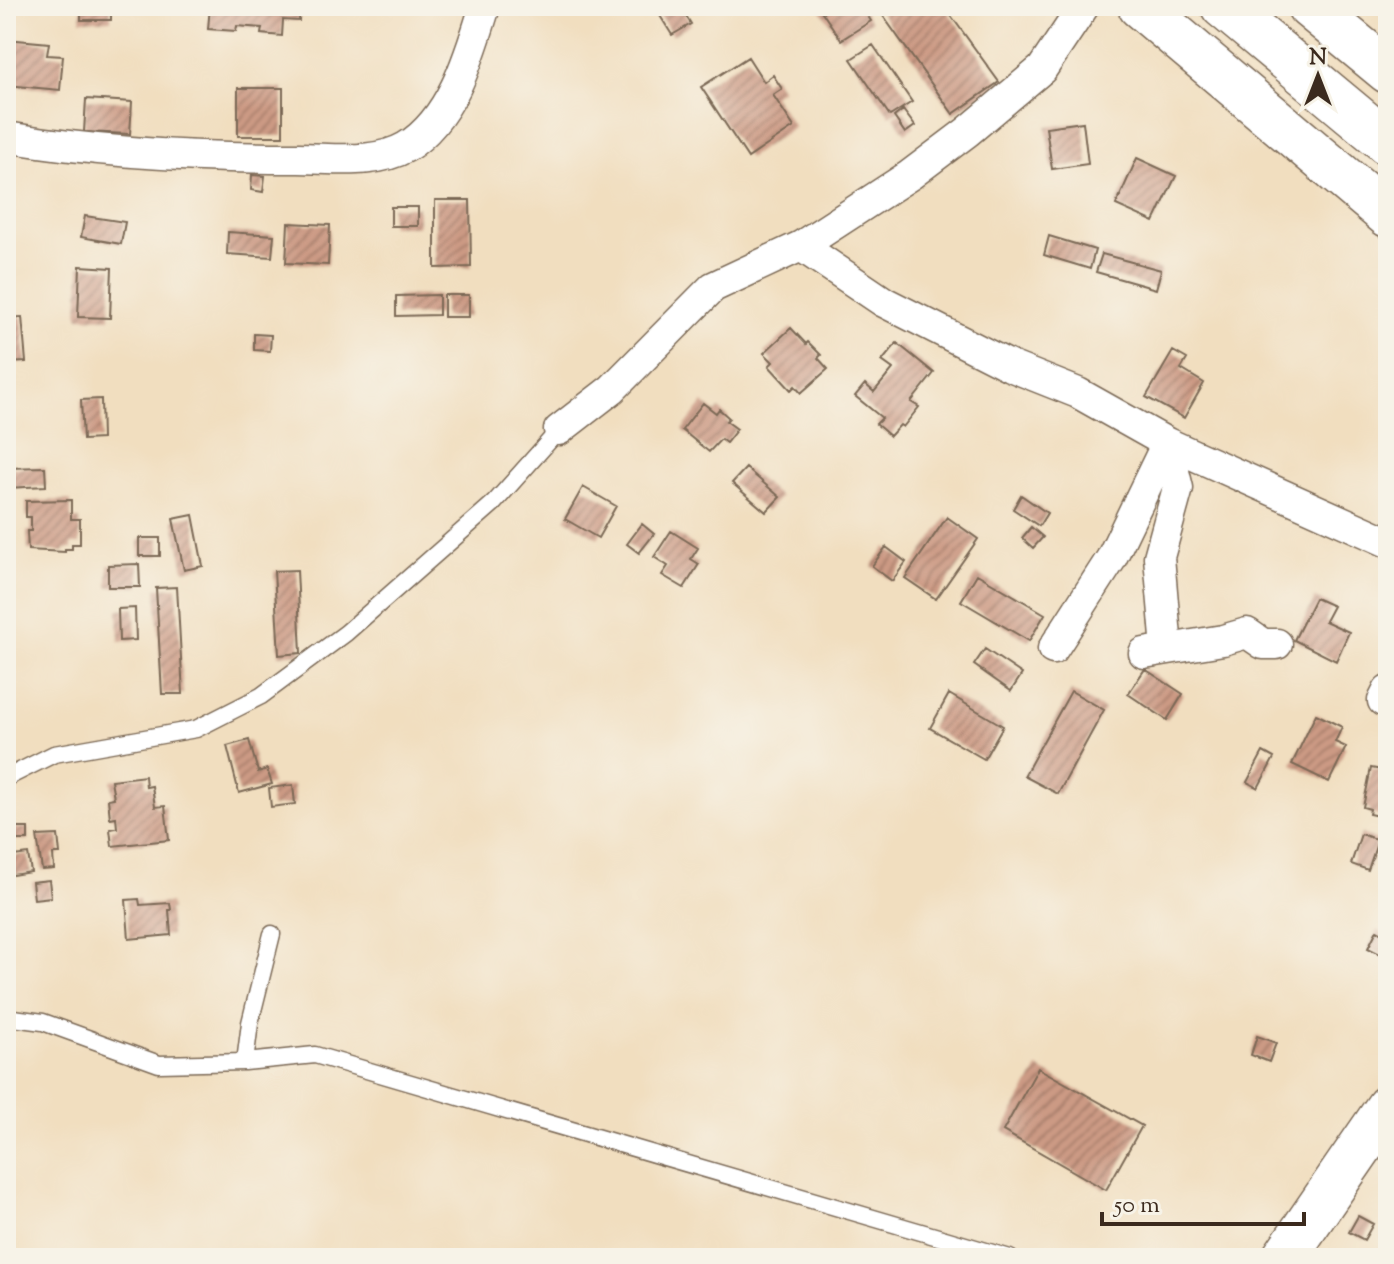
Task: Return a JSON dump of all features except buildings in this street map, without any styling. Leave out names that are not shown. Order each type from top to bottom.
[{"type":"main road","points":[[1140,6],[1388,215]]},
{"type":"main road","points":[[1223,6],[1388,143]]},
{"type":"main road","points":[[1309,6],[1388,71]]},
{"type":"main road","points":[[1284,1258],[1388,1107]]},
{"type":"street","points":[[6,137],[69,147],[197,155],[367,159],[404,148],[428,129],[449,99],[476,36],[485,6]]},
{"type":"street","points":[[559,430],[612,389],[713,287],[801,246],[910,175],[967,132],[1042,69],[1084,6]]},
{"type":"street","points":[[801,246],[884,302],[1010,366],[1078,393],[1167,443],[1388,542]]},
{"type":"street","points":[[1053,649],[1111,559],[1167,443]]},
{"type":"street","points":[[1167,443],[1178,488],[1159,557],[1155,651],[1247,633],[1263,644],[1277,644]]},
{"type":"lane","points":[[6,778],[54,754],[196,729],[261,696],[346,633],[494,503],[559,430]]},
{"type":"lane","points":[[245,1062],[250,1023],[272,934]]},
{"type":"lane","points":[[6,1017],[43,1022],[159,1064],[245,1062],[315,1055],[1010,1258]]}]
